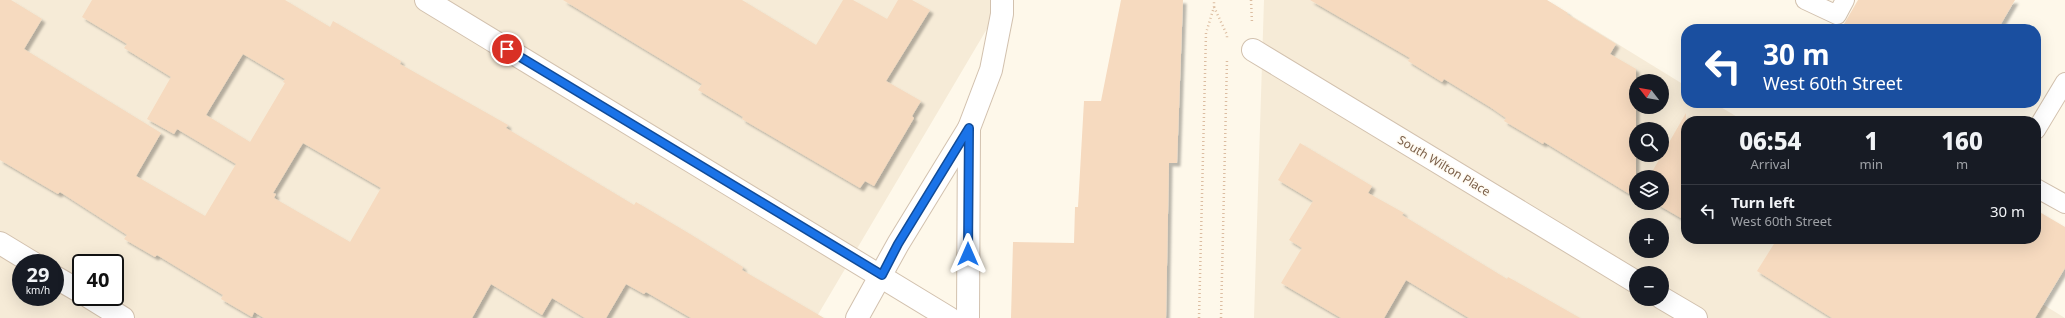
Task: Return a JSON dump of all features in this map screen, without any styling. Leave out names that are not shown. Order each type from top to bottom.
[{"type":"street","points":[[426,0],[882,275],[950,318]]},
{"type":"street","points":[[857,318],[898,244],[969,128],[991,70],[1002,14],[1002,0]]},
{"type":"street","name":"South Wilton Place","points":[[1253,50],[1629,278]]},
{"type":"street","points":[[968,318],[969,128]]},
{"type":"street","points":[[0,243],[18,254]]},
{"type":"street","points":[[1669,302],[1696,318]]},
{"type":"street","points":[[103,306],[123,318]]},
{"type":"lane","points":[[1805,0],[1837,15],[1845,0]]},
{"type":"lane","points":[[2041,122],[2065,82]]},
{"type":"lane","points":[[2041,191],[2065,204]]},
{"type":"path","points":[[1199,318],[1206,33],[1214,7],[1214,0]]},
{"type":"path","points":[[1214,7],[1227,35],[1227,43]]},
{"type":"path","points":[[1221,318],[1227,59]]},
{"type":"shaded area","points":[[0,0],[1004,0],[816,318],[0,318]]},
{"type":"shaded area","points":[[1264,0],[1546,0],[1666,74],[1629,74],[1629,114],[1669,114],[1669,76],[1681,83],[1681,108],[1722,108],[1736,116],[1681,116],[1681,244],[1944,244],[2065,318],[1254,318]]},
{"type":"building","points":[[0,0],[11,0],[42,19],[24,49],[161,133],[136,176],[205,216],[236,164],[177,129],[174,134],[147,119],[171,77],[124,48],[127,44],[82,17],[92,0],[285,0],[330,27],[333,21],[401,61],[400,64],[508,125],[506,128],[634,205],[636,202],[690,234],[743,267],[742,270],[824,318],[691,318],[646,292],[644,294],[626,284],[606,318],[585,318],[552,298],[542,315],[491,284],[472,318],[264,318],[254,312],[252,317],[221,299],[223,295],[157,255],[155,257],[124,239],[127,235],[60,192],[58,194],[0,160]],"holes":[[[243,54],[285,79],[283,82],[285,83],[250,142],[206,115]],[[303,143],[381,188],[350,242],[274,198],[276,194],[273,193]]]},
{"type":"building","points":[[563,0],[742,0],[816,45],[843,0],[853,0],[887,19],[898,0],[912,0],[930,10],[886,81],[921,101],[912,116],[914,118],[874,186],[865,181],[860,188],[742,119],[743,117],[698,90],[702,84]]},
{"type":"building","points":[[1121,0],[1183,0],[1177,163],[1169,163],[1166,318],[1011,318],[1013,242],[1074,243],[1075,207],[1078,207],[1084,101],[1101,101]]},
{"type":"building","points":[[1310,0],[1547,0],[1568,13],[1567,14],[1616,44],[1610,54],[1636,69],[1636,74],[1629,74],[1629,114],[1636,114],[1636,122],[1629,122],[1629,162],[1636,162],[1636,170],[1629,170],[1629,194],[1544,142],[1543,144],[1504,121],[1506,118],[1490,107],[1444,79],[1442,82],[1408,61],[1410,58]]},
{"type":"building","points":[[1858,0],[2015,0],[2001,24],[1844,24]]},
{"type":"building","points":[[1681,122],[1681,218],[1667,210],[1669,210],[1669,170],[1653,170],[1658,162],[1669,162],[1669,142]]},
{"type":"building","points":[[1300,143],[1372,186],[1368,193],[1404,213],[1402,215],[1507,279],[1508,277],[1580,318],[1469,318],[1406,280],[1384,318],[1341,318],[1281,283],[1302,248],[1289,240],[1313,201],[1278,180]]},
{"type":"building","points":[[2041,213],[2065,227],[2065,268],[2035,318],[1832,318],[1757,271],[1774,244],[2041,244]]},
{"type":"route","points":[[507,49],[882,275],[898,244],[969,128],[968,254]]}]
